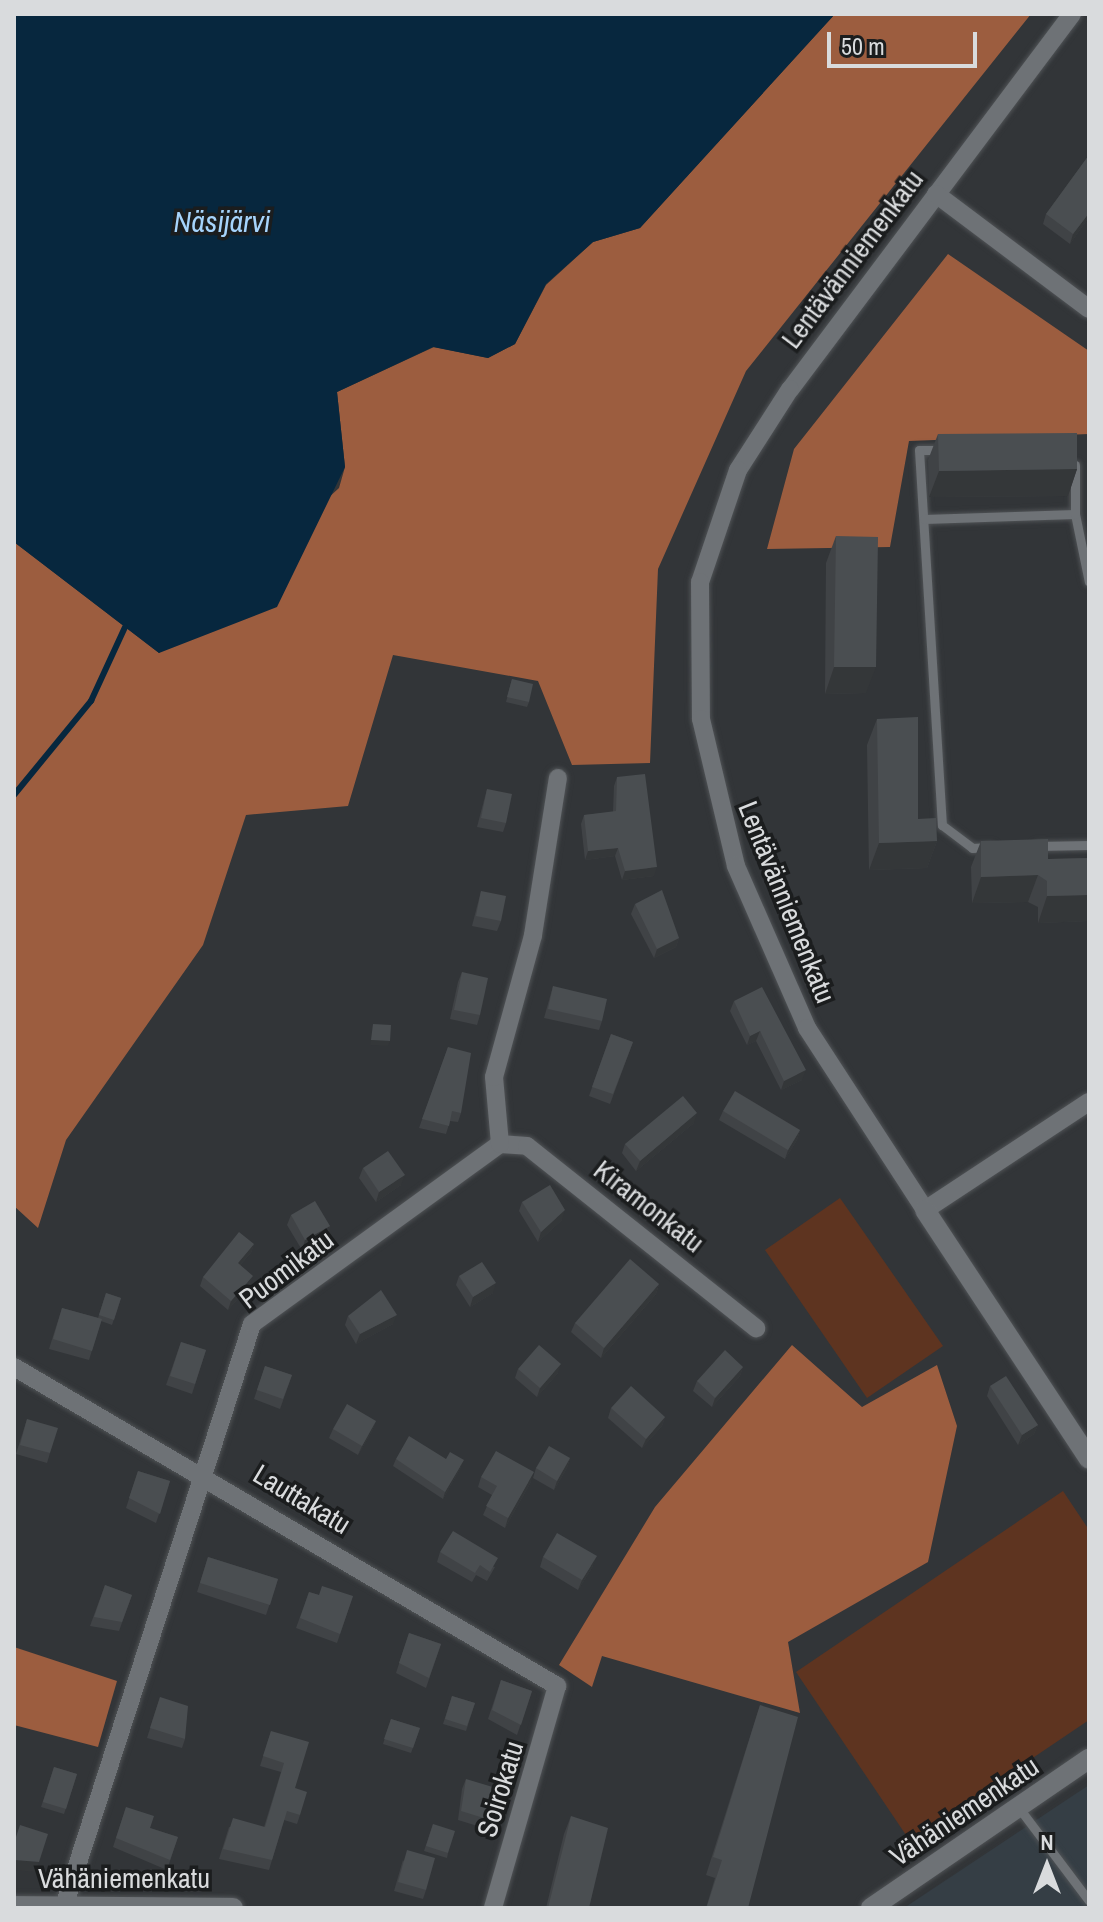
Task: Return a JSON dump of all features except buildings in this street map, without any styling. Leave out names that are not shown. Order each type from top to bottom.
[{"type":"street","name":"Lentävänniemenkatu","points":[[1072,14],[936,194],[738,470],[700,582],[701,719],[736,866],[807,1028],[1089,1459]]},
{"type":"street","points":[[936,194],[1089,309]]},
{"type":"street","points":[[500,1144],[494,1077],[533,935],[558,778]]},
{"type":"street","points":[[925,1210],[1089,1102]]},
{"type":"street","name":"Kiramonkatu","points":[[500,1144],[527,1146],[756,1328]]},
{"type":"street","name":"Puomikatu","points":[[65,1903],[252,1324],[500,1144]]},
{"type":"street","name":"Lauttakatu","points":[[14,1367],[204,1474],[557,1686]]},
{"type":"street","name":"Soirokatu","points":[[493,1908],[557,1686]]},
{"type":"street","name":"Vähäniemenkatu","points":[[871,1908],[1089,1759]]},
{"type":"street","name":"Vähäniemenkatu","points":[[14,1906],[65,1903],[233,1908]]},
{"type":"lane","points":[[966,451],[919,450],[942,825],[972,848],[1000,847]]},
{"type":"lane","points":[[1075,452],[1075,514],[1089,582]]},
{"type":"lane","points":[[924,519],[1075,514]]},
{"type":"lane","points":[[1029,846],[1089,845]]},
{"type":"lane","points":[[1019,1808],[1089,1901]]},
{"type":"shaded area","points":[[835,14],[1031,14],[746,371],[658,569],[650,763],[572,765],[538,681],[393,655],[348,806],[246,815],[203,945],[66,1140],[38,1228],[14,1206],[14,542],[159,653],[339,488],[345,467],[337,392],[434,347],[488,358],[515,344],[546,285],[593,242],[640,228]]},
{"type":"shaded area","points":[[948,254],[1089,351],[1089,434],[909,441],[890,547],[767,549],[794,449]]},
{"type":"shaded area","points":[[840,1198],[943,1346],[867,1398],[765,1250]]},
{"type":"shaded area","points":[[792,1345],[862,1407],[937,1365],[957,1426],[928,1562],[788,1642],[800,1713],[602,1656],[592,1687],[559,1665],[655,1507]]},
{"type":"shaded area","points":[[1063,1491],[1089,1530],[1089,1720],[910,1841],[796,1672]]},
{"type":"shaded area","points":[[14,1647],[117,1681],[98,1747],[14,1725]]},
{"type":"shaded area","points":[[1089,1785],[1089,1908],[904,1908]]},
{"type":"water","name":"Näsijärvi","points":[[14,14],[835,14],[640,228],[593,242],[546,284],[515,344],[488,358],[433,347],[337,392],[345,467],[277,607],[159,653],[14,542]]},
{"type":"waterway","points":[[14,795],[91,701],[125,627]]}]
